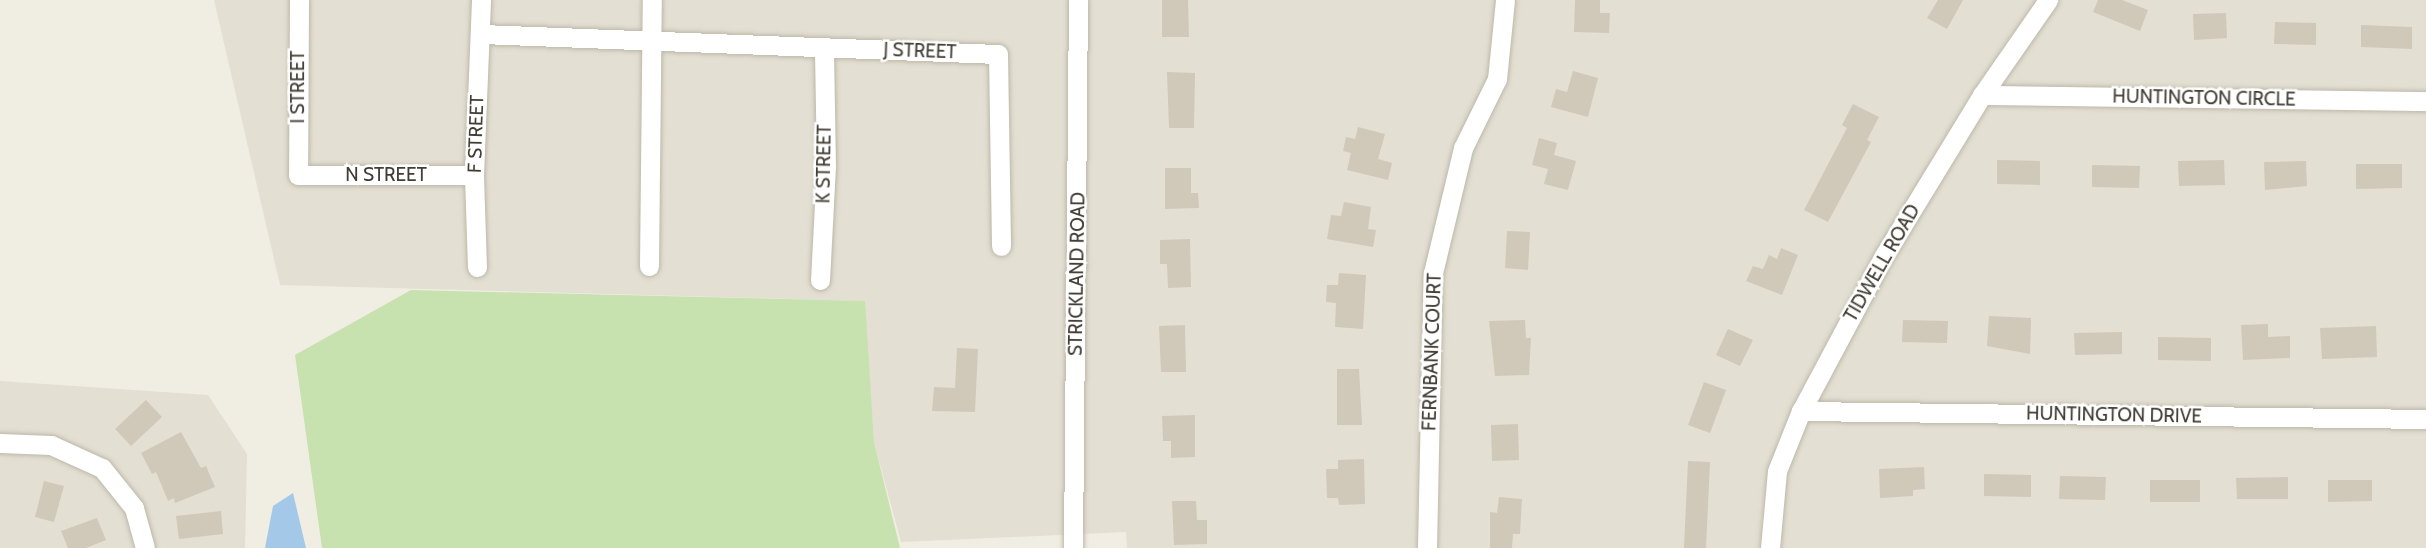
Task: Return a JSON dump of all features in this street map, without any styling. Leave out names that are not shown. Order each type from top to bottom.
[{"type":"street","name":"I STREET","points":[[298,175],[299,0]]},
{"type":"street","name":"F STREET","points":[[477,267],[474,175],[481,0]]},
{"type":"street","points":[[649,266],[652,0]]},
{"type":"street","name":"STRICKLAND ROAD","points":[[1073,548],[1079,0]]},
{"type":"street","name":"FERNBANK COURT","points":[[1427,548],[1433,273],[1463,148],[1497,79],[1505,0]]},
{"type":"street","name":"TIDWELL ROAD","points":[[1770,548],[1777,471],[1801,411],[1860,296],[1982,95],[2048,0]]},
{"type":"street","points":[[481,34],[650,40]]},
{"type":"street","name":"J STREET","points":[[650,40],[998,54],[1002,246]]},
{"type":"street","name":"K STREET","points":[[820,280],[826,166],[824,48]]},
{"type":"street","name":"HUNTINGTON CIRCLE","points":[[1982,95],[2426,101]]},
{"type":"street","name":"N STREET","points":[[298,175],[474,175]]},
{"type":"street","name":"HUNTINGTON DRIVE","points":[[1801,411],[2426,419]]},
{"type":"street","points":[[0,443],[51,445],[102,468],[134,508],[145,548]]},
{"type":"shaded area","points":[[214,0],[2426,0],[2426,548],[1127,548],[1126,532],[901,542],[874,442],[864,301],[280,285]]},
{"type":"shaded area","points":[[0,381],[208,395],[247,454],[245,548],[0,548]]},
{"type":"green space","points":[[411,290],[865,301],[874,442],[900,548],[322,548],[295,355]]},
{"type":"water","points":[[293,493],[306,548],[265,548],[273,506]]},
{"type":"building","points":[[1162,0],[1188,0],[1189,37],[1162,37]]},
{"type":"building","points":[[1575,0],[1600,0],[1600,13],[1610,13],[1609,33],[1574,32]]},
{"type":"building","points":[[1938,0],[1963,0],[1947,29],[1927,18]]},
{"type":"building","points":[[2098,0],[2122,0],[2148,10],[2140,31],[2093,12]]},
{"type":"building","points":[[2226,13],[2227,38],[2194,40],[2193,14]]},
{"type":"building","points":[[2275,22],[2316,23],[2316,45],[2274,44]]},
{"type":"building","points":[[2361,25],[2412,27],[2412,49],[2361,47]]},
{"type":"building","points":[[1573,71],[1598,78],[1588,117],[1551,107],[1556,89],[1567,92]]},
{"type":"building","points":[[1167,72],[1195,73],[1194,128],[1169,128]]},
{"type":"building","points":[[1853,104],[1879,117],[1867,140],[1871,142],[1828,222],[1804,210],[1847,128],[1842,125]]},
{"type":"building","points":[[1358,127],[1385,134],[1378,159],[1392,163],[1388,180],[1347,170],[1351,153],[1343,151],[1346,137],[1355,139]]},
{"type":"building","points":[[1539,138],[1557,143],[1554,155],[1576,161],[1568,190],[1544,184],[1548,169],[1532,165]]},
{"type":"building","points":[[1997,160],[2040,161],[2040,185],[1997,184]]},
{"type":"building","points":[[2224,160],[2225,185],[2179,186],[2178,161]]},
{"type":"building","points":[[2306,161],[2307,186],[2265,190],[2264,162]]},
{"type":"building","points":[[2356,164],[2402,164],[2402,188],[2356,189]]},
{"type":"building","points":[[2092,165],[2140,166],[2139,188],[2092,187]]},
{"type":"building","points":[[1165,168],[1191,168],[1191,193],[1198,193],[1199,208],[1165,209]]},
{"type":"building","points":[[1344,202],[1371,207],[1368,229],[1376,230],[1373,247],[1327,239],[1331,215],[1341,216]]},
{"type":"building","points":[[1507,231],[1530,232],[1528,270],[1505,268]]},
{"type":"building","points":[[1190,239],[1191,287],[1168,288],[1167,264],[1160,264],[1160,240]]},
{"type":"building","points":[[1781,248],[1798,255],[1782,295],[1746,281],[1753,266],[1763,269],[1769,255],[1777,259]]},
{"type":"building","points":[[1339,273],[1366,275],[1363,329],[1335,327],[1336,303],[1326,302],[1327,285],[1338,285]]},
{"type":"building","points":[[1989,316],[2031,318],[2030,354],[1987,346]]},
{"type":"building","points":[[1525,320],[1526,338],[1531,338],[1529,375],[1495,376],[1489,321]]},
{"type":"building","points":[[1903,320],[1948,321],[1947,343],[1902,342]]},
{"type":"building","points":[[2268,324],[2268,337],[2290,336],[2290,358],[2243,360],[2241,325]]},
{"type":"building","points":[[1185,325],[1186,372],[1161,372],[1159,326]]},
{"type":"building","points":[[2376,326],[2377,357],[2322,359],[2320,328]]},
{"type":"building","points":[[1728,329],[1753,340],[1740,366],[1716,355]]},
{"type":"building","points":[[2122,332],[2122,354],[2075,355],[2074,333]]},
{"type":"building","points":[[2158,337],[2211,338],[2211,361],[2158,360]]},
{"type":"building","points":[[957,348],[978,349],[975,412],[932,411],[934,387],[955,388]]},
{"type":"building","points":[[1337,369],[1359,369],[1362,425],[1337,425]]},
{"type":"building","points":[[1704,382],[1726,390],[1710,433],[1688,425]]},
{"type":"building","points":[[146,400],[162,417],[131,446],[115,429]]},
{"type":"building","points":[[1195,415],[1195,457],[1171,458],[1171,441],[1163,441],[1162,416]]},
{"type":"building","points":[[1518,424],[1519,460],[1492,461],[1491,425]]},
{"type":"building","points":[[181,432],[201,468],[206,466],[215,487],[175,503],[174,498],[168,501],[156,472],[152,474],[141,453]]},
{"type":"building","points":[[1364,459],[1365,504],[1339,505],[1338,498],[1327,498],[1326,469],[1338,469],[1338,460]]},
{"type":"building","points":[[1688,461],[1710,462],[1706,548],[1684,548]]},
{"type":"building","points":[[1924,467],[1925,489],[1913,490],[1913,496],[1880,498],[1879,469]]},
{"type":"building","points":[[1984,474],[2031,475],[2031,497],[1984,496]]},
{"type":"building","points":[[2060,476],[2106,477],[2105,500],[2059,499]]},
{"type":"building","points":[[2288,477],[2288,499],[2237,499],[2236,478]]},
{"type":"building","points":[[2150,480],[2200,480],[2200,502],[2150,502]]},
{"type":"building","points":[[2328,480],[2372,480],[2372,501],[2328,502]]},
{"type":"building","points":[[44,481],[64,486],[54,522],[35,517]]},
{"type":"building","points":[[1499,497],[1522,499],[1520,534],[1513,534],[1512,548],[1490,548],[1490,512],[1497,513]]},
{"type":"building","points":[[1172,501],[1196,501],[1197,520],[1207,520],[1207,544],[1174,545]]},
{"type":"building","points":[[221,511],[223,534],[179,539],[176,516]]},
{"type":"building","points":[[97,518],[106,540],[86,548],[68,548],[61,531]]}]
